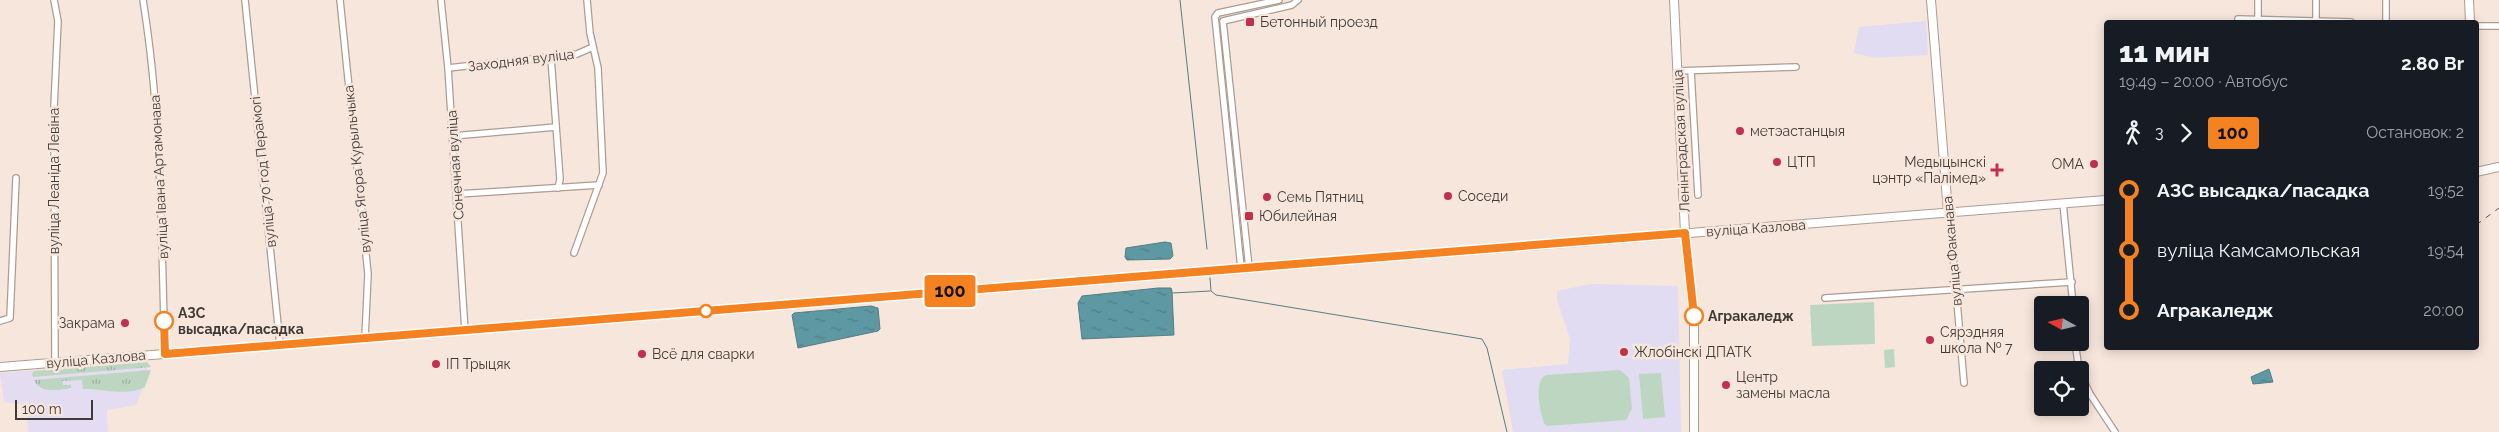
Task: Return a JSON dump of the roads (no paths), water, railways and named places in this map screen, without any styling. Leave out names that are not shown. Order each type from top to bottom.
[{"type":"main road","name":"Ленінградская вуліца","points":[[1674,0],[1685,233],[1694,320],[1694,432]]},
{"type":"main road","name":"вуліца Факанава","points":[[1931,0],[1948,212]]},
{"type":"main road","points":[[2469,0],[2470,20]]},
{"type":"main road","points":[[2479,171],[2499,167]]},
{"type":"main road","name":"вуліца Казлова","points":[[0,367],[2104,200]]},
{"type":"street","name":"вуліца Леаніда Левіна","points":[[54,0],[58,21],[54,108],[55,363]]},
{"type":"street","name":"вуліца Івана Артамонава","points":[[143,0],[152,51],[161,188],[165,354]]},
{"type":"street","name":"вуліца 70 год Перамогі","points":[[245,0],[280,345]]},
{"type":"street","name":"вуліца Ягора Курыльчыка","points":[[340,0],[368,274],[365,338]]},
{"type":"street","name":"Сонечная вуліца","points":[[441,0],[453,136],[465,331]]},
{"type":"street","points":[[574,253],[600,185],[603,172],[598,68],[593,47],[587,0]]},
{"type":"street","points":[[1245,268],[1215,18],[1218,13],[1279,0]]},
{"type":"street","points":[[1245,268],[1223,22],[1292,5],[1298,0]]},
{"type":"street","points":[[2258,0],[2258,19]]},
{"type":"street","points":[[2316,0],[2316,20]]},
{"type":"street","points":[[2386,0],[2386,20]]},
{"type":"street","points":[[2238,19],[2277,20]]},
{"type":"street","points":[[2479,26],[2499,26]]},
{"type":"street","name":"Заходняя вуліца","points":[[448,68],[551,58],[577,54],[593,47]]},
{"type":"street","points":[[551,58],[560,179],[558,188]]},
{"type":"street","points":[[1678,71],[1796,67]]},
{"type":"street","points":[[1691,71],[1698,195]]},
{"type":"street","points":[[453,136],[556,127]]},
{"type":"street","points":[[0,321],[10,318],[16,178]]},
{"type":"street","points":[[457,194],[558,188],[585,184],[600,185]]},
{"type":"street","points":[[2064,203],[2073,296]]},
{"type":"street","name":"вуліца Факанава","points":[[1948,212],[1964,383]]},
{"type":"street","points":[[1825,298],[2072,282]]},
{"type":"street","points":[[2089,392],[2115,432]]},
{"type":"water","points":[[1165,242],[1171,243],[1173,256],[1170,259],[1127,260],[1125,257],[1126,248]]},
{"type":"water","points":[[1171,288],[1174,335],[1082,339],[1078,303],[1082,296]]},
{"type":"water","points":[[871,306],[878,308],[880,329],[878,331],[798,348],[792,315],[794,313]]},
{"type":"water","points":[[2269,369],[2273,382],[2253,384],[2251,377]]},
{"type":"waterway","points":[[1180,0],[1207,249]]},
{"type":"waterway","points":[[1210,278],[1211,291],[1216,295],[1482,339],[1487,348],[1507,432]]},
{"type":"waterway","points":[[1173,293],[1210,291]]},
{"type":"railway","points":[[2479,223],[2499,208]]},
{"type":"place","name":"Бетонный проезд","points":[[1250,22]]},
{"type":"place","name":"метэастанцыя","points":[[1740,131]]},
{"type":"place","name":"ЦТП","points":[[1777,162]]},
{"type":"place","name":"ОМА","points":[[2094,164]]},
{"type":"place","name":"Медыцынскі цэнтр «Палімед»","points":[[1997,170]]},
{"type":"place","name":"Соседи","points":[[1448,196]]},
{"type":"place","name":"Семь Пятниц","points":[[1267,197]]},
{"type":"place","name":"Юбилейная","points":[[1249,216]]},
{"type":"place","name":"Агракаледж","points":[[1694,316]]},
{"type":"place","name":"АЗС высадка/пасадка","points":[[164,321]]},
{"type":"place","name":"Закрама","points":[[125,323]]},
{"type":"place","name":"Сярэдняя школа № 7","points":[[1930,340]]},
{"type":"place","name":"Жлобінскі ДПАТК","points":[[1624,352]]},
{"type":"place","name":"Всё для сварки","points":[[642,354]]},
{"type":"place","name":"ІП Трыцяк","points":[[436,364]]},
{"type":"place","name":"Центр замены масла","points":[[1726,385]]}]
